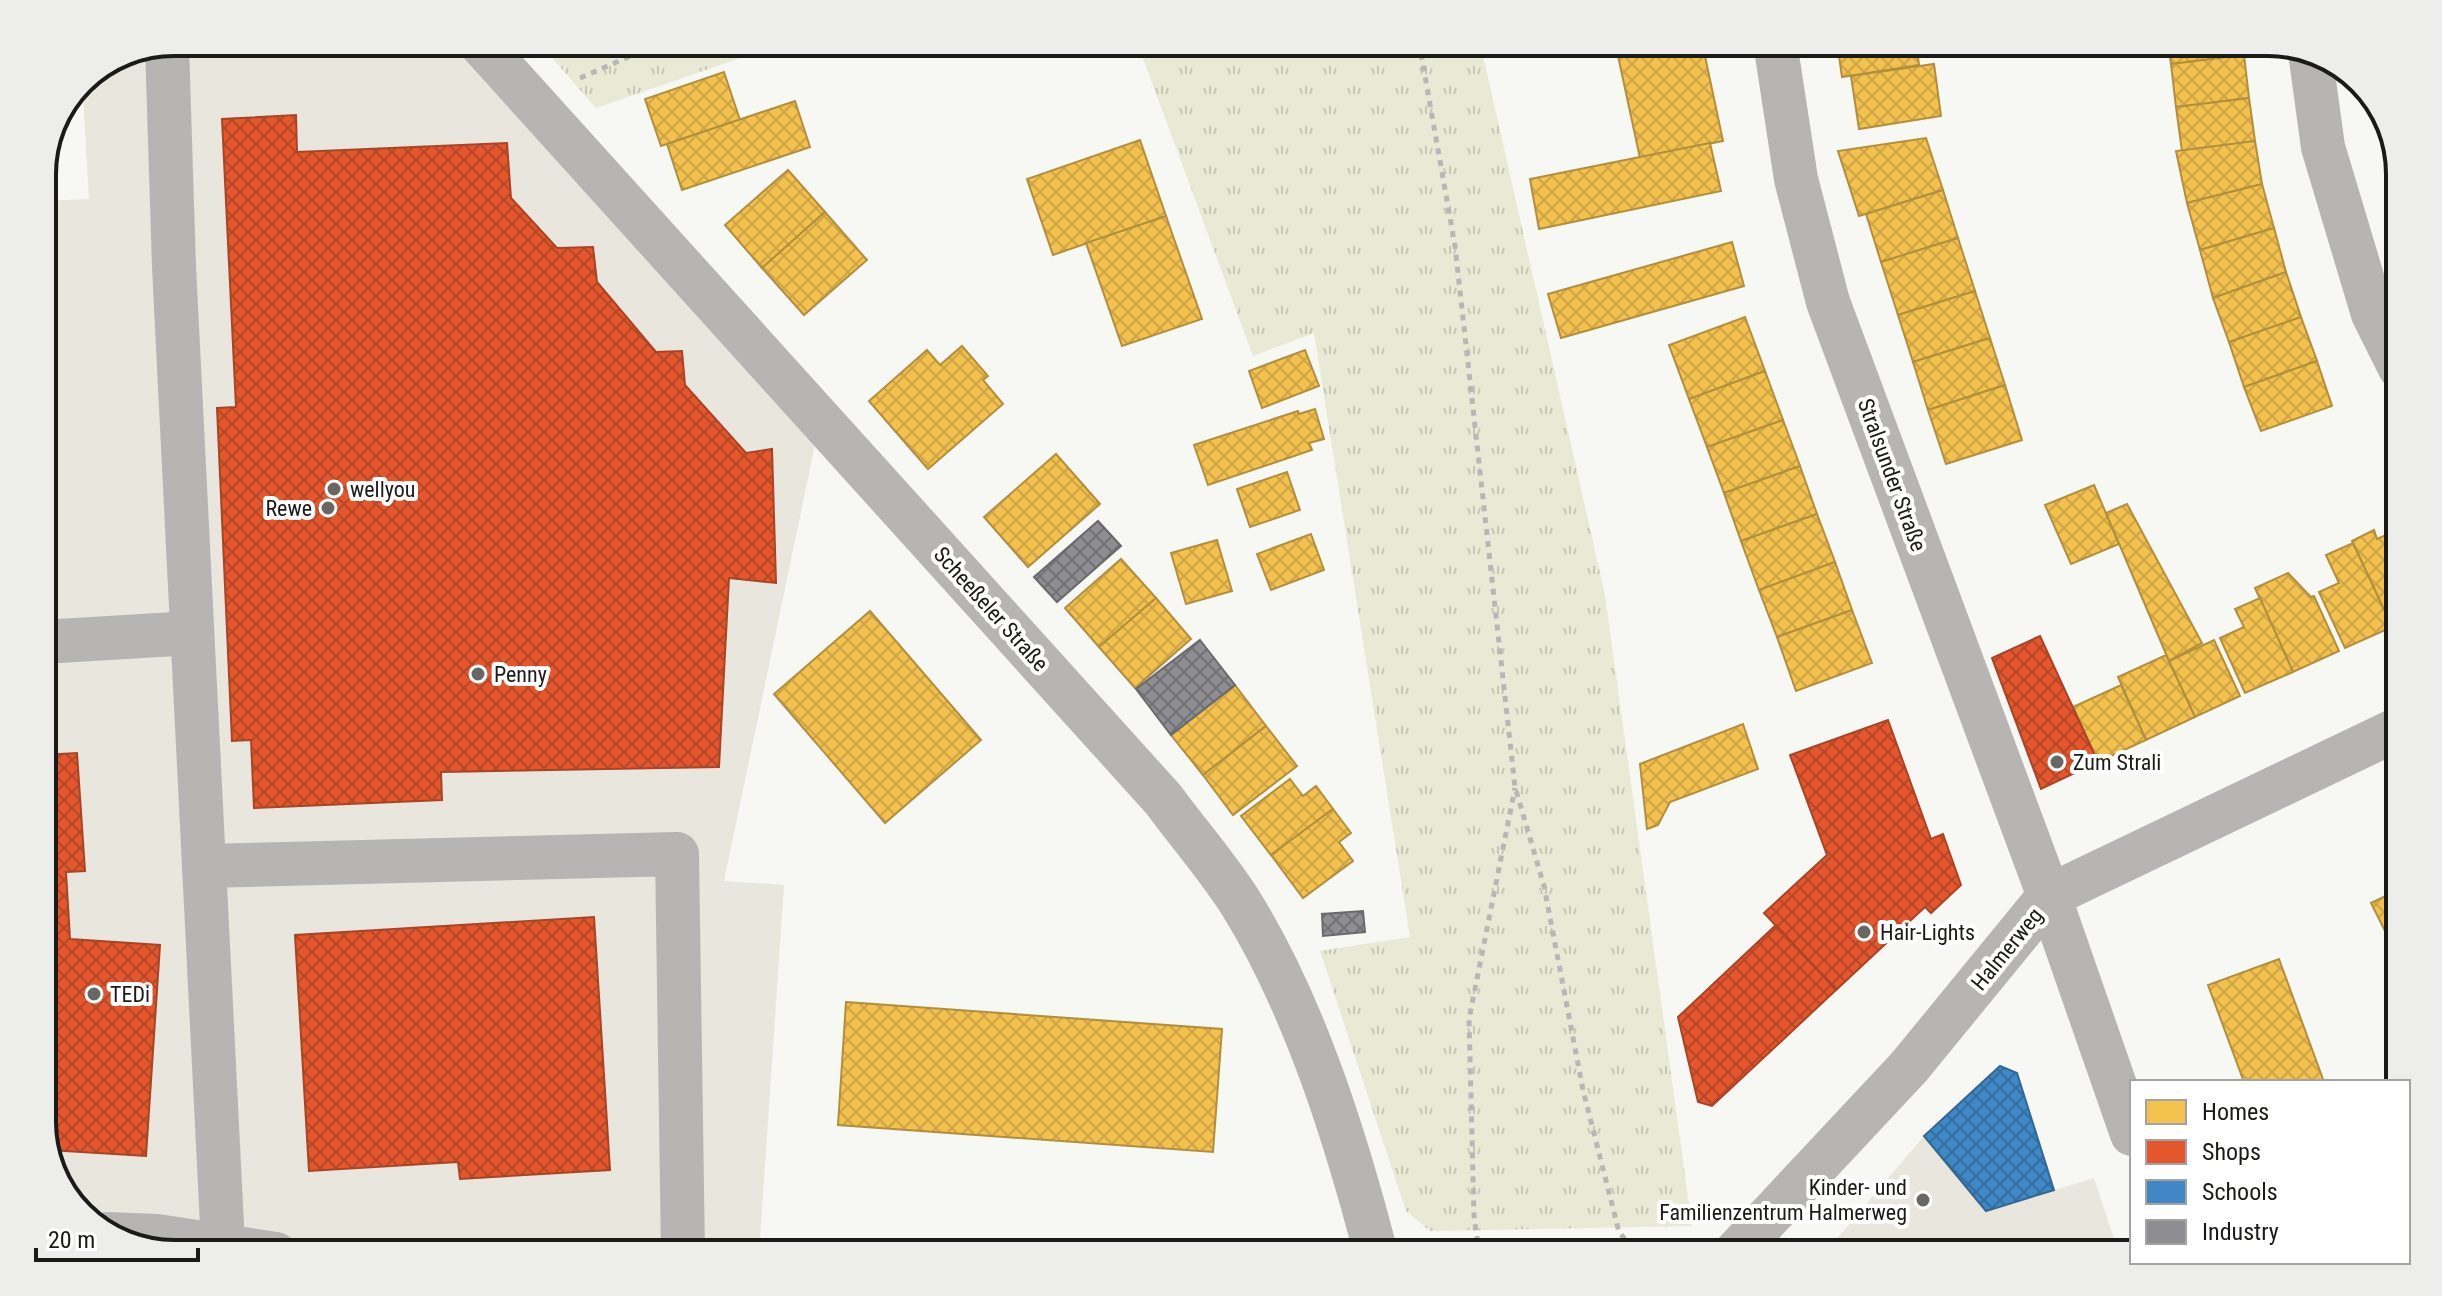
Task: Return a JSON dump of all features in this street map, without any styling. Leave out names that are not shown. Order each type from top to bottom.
[{"type":"street","name":"Scheeßeler Straße","points":[[492,56],[1163,799],[1240,902],[1293,1004],[1336,1123],[1372,1240]]},
{"type":"street","name":"Stralsunder Straße","points":[[1777,56],[1796,179],[1828,302],[2049,896],[2130,1128]]},
{"type":"street","points":[[167,57],[192,633],[223,1240]]},
{"type":"street","points":[[2312,64],[2323,147],[2373,314],[2386,340]]},
{"type":"street","points":[[56,641],[192,633]]},
{"type":"street","name":"Halmerweg","points":[[1747,1240],[1909,1067],[2049,896],[2386,735]]},
{"type":"street","points":[[204,866],[677,854],[683,1240]]},
{"type":"path","points":[[540,110],[581,77],[630,56]]},
{"type":"path","points":[[1421,56],[1455,246],[1515,787],[1544,886],[1583,1090],[1619,1232],[1626,1240]]},
{"type":"path","points":[[1477,1240],[1469,1019],[1515,787]]},
{"type":"shaded area","points":[[174,56],[472,56],[817,435],[724,881],[784,885],[760,1240],[159,1239],[122,1228],[109,1220],[85,1200],[76,1187],[62,1160],[56,1129],[56,200],[89,199],[83,99],[109,76],[129,65],[151,58]]},
{"type":"shaded area","name":"Kinder- und Familienzentrum Halmerweg","points":[[1924,1136],[1986,1211],[2094,1178],[2114,1240],[1836,1240]]},
{"type":"green space","points":[[550,56],[746,56],[596,108]]},
{"type":"green space","points":[[1142,56],[1483,56],[1605,595],[1692,1226],[1430,1231],[1406,1211],[1320,951],[1410,937],[1314,333],[1253,356]]},
{"type":"building: Homes","points":[[1618,56],[1705,56],[1723,141],[1640,158]]},
{"type":"building: Homes","points":[[1839,56],[1918,56],[1919,65],[1842,77]]},
{"type":"building: Homes","points":[[2170,56],[2236,56],[2171,64]]},
{"type":"building: Homes","points":[[2244,56],[2249,98],[2176,107],[2171,64]]},
{"type":"building: Homes","points":[[1934,64],[1941,116],[1859,129],[1851,76]]},
{"type":"building: Homes","points":[[724,72],[740,120],[661,146],[645,99]]},
{"type":"building: Homes","points":[[2249,98],[2255,141],[2182,151],[2176,107]]},
{"type":"building: Homes","points":[[795,101],[810,147],[682,190],[667,144]]},
{"type":"building: Homes","points":[[1926,138],[1943,190],[1859,216],[1838,151]]},
{"type":"building: Homes","points":[[1140,140],[1166,216],[1053,255],[1027,179]]},
{"type":"building: Homes","points":[[2255,141],[2262,184],[2187,203],[2176,151]]},
{"type":"building: Homes","points":[[1710,143],[1721,191],[1539,229],[1530,179]]},
{"type":"building: Homes","points":[[788,170],[825,212],[762,268],[725,225]]},
{"type":"building: Homes","points":[[2262,184],[2274,228],[2200,250],[2187,203]]},
{"type":"building: Homes","points":[[1943,190],[1958,238],[1881,262],[1866,214]]},
{"type":"building: Homes","points":[[825,212],[867,260],[804,315],[762,268]]},
{"type":"building: Homes","points":[[1166,216],[1202,319],[1122,346],[1086,243]]},
{"type":"building: Homes","points":[[2274,228],[2286,272],[2213,298],[2200,250]]},
{"type":"building: Homes","points":[[1958,238],[1975,291],[1898,315],[1881,262]]},
{"type":"building: Homes","points":[[1732,242],[1744,286],[1561,338],[1548,294]]},
{"type":"building: Homes","points":[[2286,272],[2301,317],[2229,342],[2213,298]]},
{"type":"building: Homes","points":[[1975,291],[1990,338],[1913,362],[1898,315]]},
{"type":"building: Homes","points":[[1745,317],[1765,371],[1689,399],[1669,345]]},
{"type":"building: Homes","points":[[2301,317],[2317,361],[2244,387],[2229,342]]},
{"type":"building: Homes","points":[[1990,338],[2005,385],[1928,410],[1913,362]]},
{"type":"building: Homes","points":[[962,346],[988,376],[983,380],[1003,404],[928,469],[869,401],[927,350],[940,365]]},
{"type":"building: Homes","points":[[1305,350],[1319,386],[1262,408],[1249,371]]},
{"type":"building: Homes","points":[[2317,361],[2332,406],[2261,431],[2244,387]]},
{"type":"building: Homes","points":[[1765,371],[1783,420],[1707,447],[1689,399]]},
{"type":"building: Homes","points":[[2005,385],[2022,440],[1946,464],[1928,410]]},
{"type":"building: Homes","points":[[1315,409],[1324,439],[1309,443],[1312,450],[1208,485],[1194,445],[1298,411],[1299,414]]},
{"type":"building: Homes","points":[[1783,420],[1800,466],[1724,493],[1707,447]]},
{"type":"building: Homes","points":[[1056,454],[1100,504],[1028,567],[984,517]]},
{"type":"building: Homes","points":[[1800,466],[1817,514],[1741,541],[1724,493]]},
{"type":"building: Homes","points":[[1287,472],[1300,510],[1250,527],[1237,489]]},
{"type":"building: Homes","points":[[2094,485],[2119,544],[2071,564],[2045,505]]},
{"type":"building: Homes","points":[[2127,504],[2202,643],[2169,661],[2106,513]]},
{"type":"building: Homes","points":[[1817,514],[1835,562],[1759,590],[1741,541]]},
{"type":"building: Homes","points":[[2374,530],[2377,539],[2386,535],[2386,614],[2352,541]]},
{"type":"building: Homes","points":[[1311,534],[1324,570],[1271,590],[1257,554]]},
{"type":"building: Homes","points":[[1217,540],[1232,591],[1186,604],[1171,553]]},
{"type":"building: Homes","points":[[2353,543],[2386,614],[2386,630],[2345,648],[2319,592],[2339,583],[2326,555]]},
{"type":"building: Homes","points":[[1121,559],[1156,598],[1099,647],[1065,608]]},
{"type":"building: Homes","points":[[1835,562],[1852,610],[1777,637],[1759,590]]},
{"type":"building: Homes","points":[[2288,573],[2311,597],[2314,596],[2339,651],[2293,672],[2255,588]]},
{"type":"building: Homes","points":[[1156,598],[1191,639],[1135,688],[1099,647]]},
{"type":"building: Homes","points":[[2260,598],[2293,672],[2245,693],[2220,638],[2244,627],[2235,609]]},
{"type":"building: Homes","points":[[1852,610],[1872,663],[1796,691],[1777,637]]},
{"type":"building: Homes","points":[[870,611],[981,740],[885,823],[774,694]]},
{"type":"building: Homes","points":[[2214,640],[2240,696],[2195,717],[2169,661]]},
{"type":"building: Homes","points":[[2166,655],[2195,717],[2146,740],[2118,677]]},
{"type":"building: Homes","points":[[1235,685],[1266,726],[1203,775],[1171,735]]},
{"type":"building: Homes","points":[[2121,685],[2146,740],[2098,762],[2073,707]]},
{"type":"building: Homes","points":[[1743,724],[1758,769],[1670,802],[1658,825],[1647,829],[1640,764]]},
{"type":"building: Homes","points":[[1266,726],[1297,766],[1233,815],[1203,775]]},
{"type":"building: Homes","points":[[1290,779],[1303,796],[1316,786],[1333,809],[1271,855],[1241,816]]},
{"type":"building: Homes","points":[[1333,809],[1351,833],[1339,842],[1353,861],[1303,898],[1271,855]]},
{"type":"building: Homes","points":[[2386,896],[2386,933],[2371,903]]},
{"type":"building: Homes","points":[[2279,959],[2323,1080],[2243,1080],[2208,985]]},
{"type":"building: Homes","points":[[846,1002],[1222,1029],[1213,1152],[838,1125]]},
{"type":"building: Shops","points":[[296,115],[297,152],[507,143],[511,198],[557,248],[593,247],[597,282],[656,352],[682,351],[685,385],[746,453],[772,449],[776,583],[729,578],[719,767],[441,772],[442,800],[254,808],[251,740],[232,741],[217,408],[236,407],[222,119]]},
{"type":"building: Shops","points":[[2040,636],[2098,762],[2041,789],[1992,658]]},
{"type":"building: Shops","points":[[1888,720],[1931,839],[1943,834],[1961,885],[1931,913],[1925,907],[1836,990],[1764,913],[1827,855],[1790,755]]},
{"type":"building: Shops","points":[[77,753],[85,871],[66,872],[70,939],[160,945],[146,1156],[60,1151],[58,1145],[56,754]]},
{"type":"building: Shops","points":[[594,917],[610,1170],[460,1179],[458,1162],[309,1171],[295,935]]},
{"type":"building: Shops","points":[[1776,925],[1836,990],[1712,1106],[1698,1102],[1678,1017]]},
{"type":"building: Schools","points":[[2000,1066],[2017,1073],[2054,1190],[1986,1211],[1924,1136]]},
{"type":"building: Industry","points":[[1098,521],[1121,546],[1057,602],[1034,577]]},
{"type":"building: Industry","points":[[1200,640],[1235,685],[1171,735],[1136,689]]},
{"type":"building: Industry","points":[[1363,911],[1365,932],[1323,936],[1322,914]]},
{"type":"place","name":"wellyou","points":[[334,489]]},
{"type":"place","name":"Rewe","points":[[328,508]]},
{"type":"place","name":"Penny","points":[[478,674]]},
{"type":"place","name":"Zum Strali","points":[[2057,762]]},
{"type":"place","name":"Hair-Lights","points":[[1864,932]]},
{"type":"place","name":"TEDi","points":[[94,994]]},
{"type":"place","name":"Kinder- und Familienzentrum Halmerweg","points":[[1923,1200]]}]
